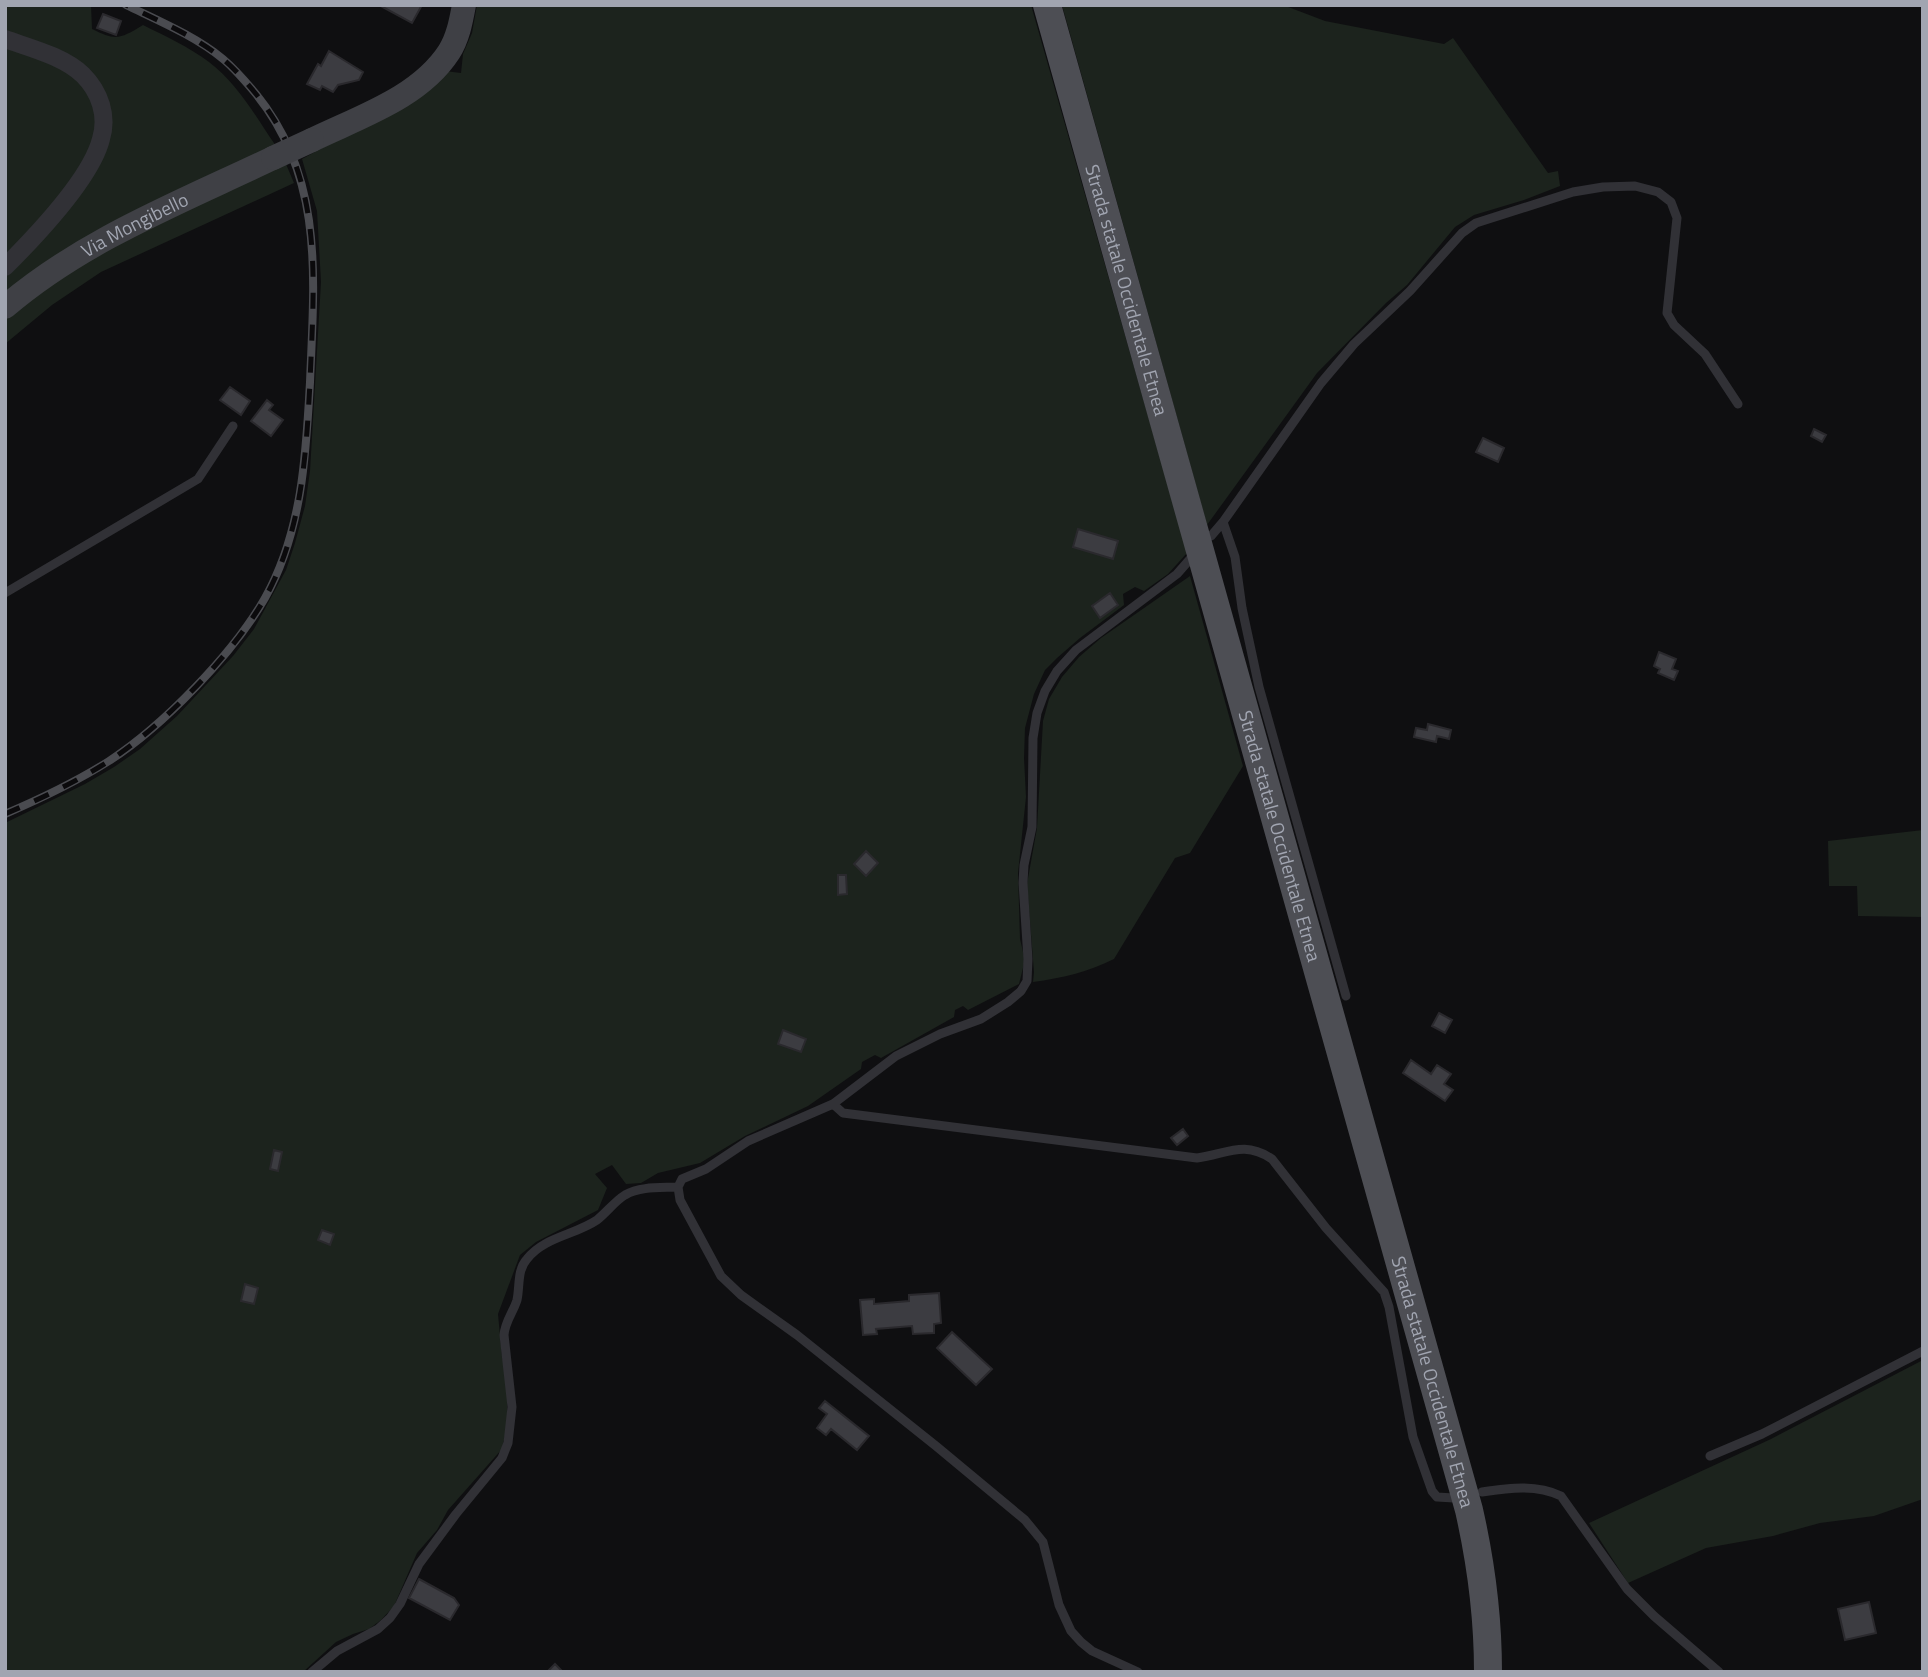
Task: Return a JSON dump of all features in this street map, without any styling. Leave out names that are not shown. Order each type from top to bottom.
[{"type":"main road","name":"Strada statale Occidentale Etnea","points":[[1047,5],[1469,1510],[1484,1597],[1488,1672]]},
{"type":"street","name":"Via Mongibello","points":[[5,307],[27,288],[83,250],[397,99],[422,81],[448,53],[456,39],[464,5]]},
{"type":"street","points":[[5,39],[46,54],[82,74],[95,91],[102,107],[103,123],[102,138],[96,154],[71,194],[5,267]]},
{"type":"lane","points":[[1211,536],[1321,383],[1354,344],[1410,291],[1462,233],[1476,223],[1573,192],[1635,186],[1658,192],[1671,202],[1677,218],[1667,313],[1674,325],[1705,354],[1738,404]]},
{"type":"lane","points":[[5,593],[198,479],[233,426]]},
{"type":"lane","points":[[1223,522],[1235,557],[1242,608],[1259,687],[1346,996]]},
{"type":"lane","points":[[1138,1672],[1092,1651],[1071,1631],[1059,1605],[1043,1542],[1025,1520],[807,1343],[741,1295],[721,1276],[680,1200],[678,1187],[682,1179],[705,1169],[748,1141],[833,1104],[896,1056],[940,1034],[981,1018],[1021,991],[1027,981],[1023,883],[1032,827],[1033,737],[1037,713],[1045,691],[1057,671],[1076,650],[1177,574],[1191,558]]},
{"type":"lane","points":[[833,1104],[843,1112],[1196,1158],[1233,1150],[1262,1152],[1272,1159],[1326,1228],[1384,1292],[1413,1437],[1432,1491],[1437,1497],[1454,1498]]},
{"type":"lane","points":[[312,1672],[337,1651],[377,1629],[390,1618],[400,1604],[419,1564],[502,1458],[508,1443],[512,1408],[505,1326],[517,1297],[524,1262],[533,1251],[543,1245],[596,1220],[625,1194],[644,1188],[678,1187]]},
{"type":"lane","points":[[1710,1456],[1762,1434],[1923,1351]]},
{"type":"lane","points":[[1482,1492],[1530,1488],[1548,1490],[1561,1496],[1627,1589],[1719,1672]]},
{"type":"shaded area","points":[[5,5],[91,5],[92,29],[100,33],[118,37],[143,25],[168,38],[201,57],[229,80],[276,146],[5,294],[5,274],[104,154],[99,87],[5,33]]},
{"type":"shaded area","points":[[477,5],[1031,5],[1187,553],[1168,574],[1144,591],[1135,587],[1123,594],[1124,605],[1057,658],[1045,670],[1034,694],[1025,728],[1026,797],[1018,873],[1020,939],[1025,960],[1019,984],[968,1010],[963,1006],[955,1010],[954,1017],[881,1058],[875,1055],[862,1062],[861,1069],[808,1106],[745,1136],[700,1163],[658,1173],[641,1183],[626,1184],[612,1165],[595,1174],[607,1188],[598,1210],[536,1242],[520,1255],[498,1314],[502,1357],[507,1374],[507,1426],[502,1449],[448,1510],[437,1530],[417,1553],[394,1606],[381,1620],[369,1629],[336,1642],[303,1672],[5,1672],[5,823],[85,784],[140,749],[177,716],[233,656],[254,629],[286,570],[305,506],[310,471],[321,282],[317,211],[302,159],[403,104],[445,71],[461,73],[463,54],[472,33]]},
{"type":"shaded area","points":[[1062,5],[1283,5],[1325,21],[1444,44],[1453,38],[1548,173],[1558,171],[1560,186],[1474,215],[1455,227],[1407,285],[1317,373],[1207,525]]},
{"type":"shaded area","points":[[5,44],[53,61],[80,79],[95,100],[98,121],[94,149],[76,178],[5,257]]},
{"type":"shaded area","points":[[286,164],[294,183],[101,272],[52,305],[5,344],[5,316],[85,258]]},
{"type":"shaded area","points":[[1190,576],[1243,766],[1190,853],[1175,858],[1114,959],[1075,974],[1033,982],[1027,884],[1037,828],[1043,721],[1049,699],[1062,677],[1079,657],[1101,638]]},
{"type":"shaded area","points":[[1923,830],[1923,917],[1858,916],[1857,886],[1829,886],[1828,841]]},
{"type":"shaded area","points":[[1923,1360],[1923,1499],[1874,1516],[1820,1523],[1773,1536],[1706,1548],[1628,1583],[1589,1523],[1771,1439]]},
{"type":"building","points":[[379,5],[422,5],[412,23]]},
{"type":"building","points":[[103,14],[121,21],[116,35],[97,28]]},
{"type":"building","points":[[329,51],[363,72],[359,80],[338,85],[333,92],[322,86],[320,90],[307,84]]},
{"type":"building","points":[[230,387],[250,401],[241,415],[220,400]]},
{"type":"building","points":[[267,400],[273,405],[269,410],[283,420],[271,436],[251,421]]},
{"type":"building","points":[[1814,429],[1826,435],[1822,442],[1811,436]]},
{"type":"building","points":[[1483,438],[1504,448],[1498,462],[1476,452]]},
{"type":"building","points":[[1078,529],[1118,541],[1113,559],[1073,547]]},
{"type":"building","points":[[1110,593],[1118,605],[1100,618],[1092,606]]},
{"type":"building","points":[[1659,652],[1676,659],[1672,669],[1678,671],[1674,680],[1658,673],[1660,669],[1654,666]]},
{"type":"building","points":[[1428,724],[1451,730],[1449,739],[1437,736],[1436,742],[1414,737],[1416,728],[1427,730]]},
{"type":"building","points":[[866,851],[878,863],[866,876],[854,864]]},
{"type":"building","points":[[838,875],[846,875],[847,894],[838,895]]},
{"type":"building","points":[[1439,1013],[1452,1020],[1445,1033],[1432,1026]]},
{"type":"building","points":[[783,1030],[806,1039],[801,1052],[778,1044]]},
{"type":"building","points":[[1411,1060],[1431,1074],[1437,1065],[1451,1074],[1444,1084],[1453,1090],[1445,1101],[1403,1073]]},
{"type":"building","points":[[1183,1129],[1188,1136],[1177,1145],[1171,1138]]},
{"type":"building","points":[[274,1150],[282,1152],[278,1171],[270,1169]]},
{"type":"building","points":[[322,1230],[334,1234],[330,1245],[318,1240]]},
{"type":"building","points":[[245,1284],[258,1288],[254,1304],[241,1301]]},
{"type":"building","points":[[939,1293],[941,1323],[934,1324],[934,1333],[913,1334],[912,1326],[876,1329],[877,1334],[863,1335],[860,1300],[874,1299],[874,1304],[909,1301],[909,1295]]},
{"type":"building","points":[[952,1332],[992,1369],[976,1385],[937,1348]]},
{"type":"building","points":[[825,1401],[869,1436],[857,1450],[831,1429],[826,1435],[817,1428],[827,1414],[819,1408]]},
{"type":"building","points":[[419,1579],[454,1598],[459,1605],[450,1620],[409,1598]]},
{"type":"building","points":[[1869,1602],[1876,1633],[1845,1640],[1838,1609]]},
{"type":"building","points":[[555,1664],[563,1672],[547,1672]]},
{"type":"railway","points":[[5,814],[58,790],[109,761],[152,729],[216,665],[265,598],[287,547],[300,493],[308,410],[313,268],[304,196],[294,161],[278,127],[256,94],[227,63],[189,36],[126,5]]}]
